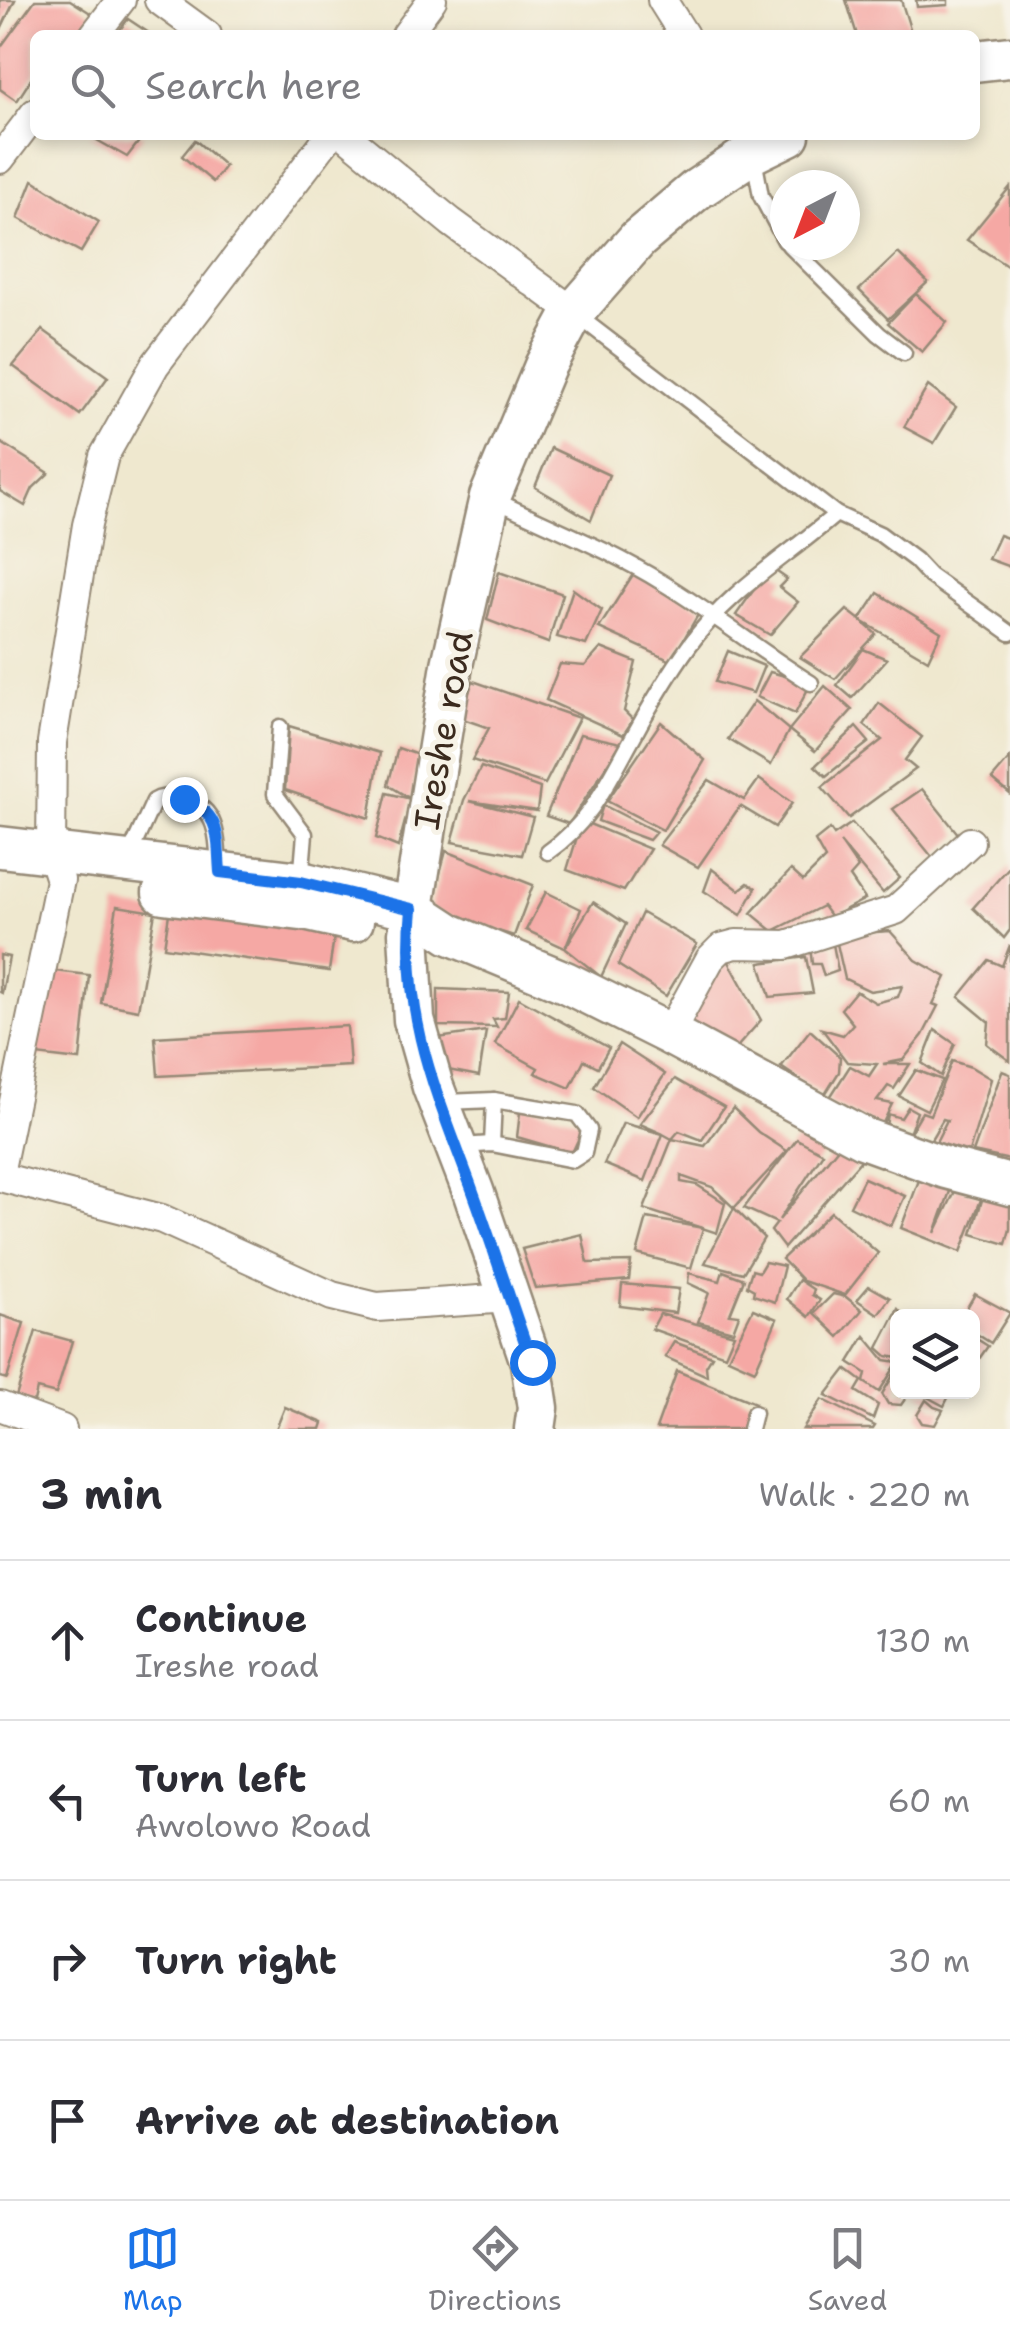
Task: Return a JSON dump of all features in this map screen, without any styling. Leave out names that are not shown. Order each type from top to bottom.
[{"type":"main road","points":[[980,61],[1010,57]]},
{"type":"main road","name":"Ireshe road","points":[[535,1429],[538,1408],[532,1362],[509,1298],[474,1145],[438,1102],[414,1020],[411,921],[452,665],[490,497],[545,366],[574,312],[638,239],[747,144]]},
{"type":"main road","points":[[0,846],[56,866],[309,911],[411,921]]},
{"type":"main road","points":[[0,873],[127,861],[301,882],[450,934],[565,982],[862,1138],[946,1168],[1010,1185]]},
{"type":"street","points":[[98,30],[120,0]]},
{"type":"street","points":[[158,0],[200,30]]},
{"type":"street","points":[[410,30],[432,0]]},
{"type":"street","points":[[662,0],[681,30]]},
{"type":"street","points":[[0,159],[30,120]]},
{"type":"street","points":[[326,140],[155,365],[104,456],[88,525],[52,742],[56,866],[0,1173],[162,1220],[332,1296],[377,1307],[509,1298]]},
{"type":"street","points":[[351,140],[451,222],[574,312]]},
{"type":"street","points":[[668,1034],[710,959],[721,948],[736,944],[786,945],[896,910],[970,842]]},
{"type":"street","points":[[0,1406],[62,1429]]},
{"type":"lane","points":[[747,144],[761,196],[770,212]]},
{"type":"lane","points":[[804,260],[879,334],[904,353]]},
{"type":"lane","points":[[574,312],[836,514],[880,534],[930,576],[1010,633]]},
{"type":"lane","points":[[490,497],[621,558],[811,682]]},
{"type":"lane","points":[[548,852],[563,842],[595,807],[690,643],[743,587],[836,514]]},
{"type":"lane","points":[[280,727],[274,794],[305,834],[301,882]]},
{"type":"lane","points":[[127,861],[154,801],[161,797],[184,799],[203,806],[210,814],[217,829],[220,872]]},
{"type":"lane","points":[[438,1102],[494,1100],[576,1114],[589,1130],[584,1153],[574,1160],[474,1145],[494,1100]]},
{"type":"lane","points":[[750,1429],[754,1412]]},
{"type":"building","points":[[0,0],[15,0],[0,31]]},
{"type":"building","points":[[35,0],[70,0],[92,14],[81,30],[30,30],[30,81],[17,101],[0,89],[0,48]]},
{"type":"building","points":[[846,0],[901,0],[910,30],[855,30]]},
{"type":"building","points":[[916,0],[948,0],[948,5],[917,7]]},
{"type":"building","points":[[128,19],[144,30],[120,30]]},
{"type":"building","points":[[97,140],[140,140],[127,157]]},
{"type":"building","points":[[195,140],[225,166],[213,182],[182,156]]},
{"type":"building","points":[[33,180],[99,222],[81,252],[18,218]]},
{"type":"building","points":[[1010,187],[1010,268],[967,240]]},
{"type":"building","points":[[898,253],[928,282],[888,319],[859,290]]},
{"type":"building","points":[[916,294],[947,322],[922,352],[888,323]]},
{"type":"building","points":[[43,330],[108,377],[80,415],[13,366]]},
{"type":"building","points":[[928,386],[956,407],[934,443],[904,427]]},
{"type":"building","points":[[0,442],[49,473],[33,488],[25,506],[0,491]]},
{"type":"building","points":[[551,448],[609,475],[591,520],[535,487]]},
{"type":"building","points":[[999,535],[1010,539],[1010,567],[988,559]]},
{"type":"building","points":[[770,567],[787,579],[779,587],[798,602],[770,635],[736,615]]},
{"type":"building","points":[[499,572],[563,594],[548,643],[487,620]]},
{"type":"building","points":[[634,573],[702,608],[671,661],[599,628]]},
{"type":"building","points":[[573,589],[602,610],[586,645],[557,637]]},
{"type":"building","points":[[878,593],[941,632],[928,660],[860,620]]},
{"type":"building","points":[[847,610],[876,634],[835,679],[800,657]]},
{"type":"building","points":[[601,648],[636,662],[624,711],[633,720],[623,735],[546,700],[560,664],[585,666]]},
{"type":"building","points":[[863,649],[887,659],[852,698],[837,685]]},
{"type":"building","points":[[728,651],[764,666],[753,693],[715,682]]},
{"type":"building","points":[[770,672],[811,683],[795,714],[757,697]]},
{"type":"building","points":[[473,681],[579,718],[545,784],[472,760],[489,728],[460,718]]},
{"type":"building","points":[[825,686],[852,710],[815,751],[789,730]]},
{"type":"building","points":[[754,701],[789,730],[771,765],[728,739]]},
{"type":"building","points":[[879,703],[922,737],[905,760],[916,769],[849,818],[822,787],[882,740],[864,725]]},
{"type":"building","points":[[661,722],[705,760],[663,830],[607,801]]},
{"type":"building","points":[[289,726],[380,753],[369,818],[285,790]]},
{"type":"building","points":[[856,727],[869,742],[826,776],[815,766]]},
{"type":"building","points":[[580,734],[621,743],[569,824],[546,816]]},
{"type":"building","points":[[398,748],[418,755],[411,799],[388,785]]},
{"type":"building","points":[[1010,758],[1010,794],[992,779]]},
{"type":"building","points":[[481,767],[540,788],[537,811],[469,801],[533,817],[522,855],[452,842],[464,800]]},
{"type":"building","points":[[759,779],[792,803],[775,827],[740,806],[698,867],[659,845],[709,780],[744,800]]},
{"type":"building","points":[[922,789],[959,835],[933,858],[893,809]]},
{"type":"building","points":[[387,793],[411,799],[398,847],[376,838]]},
{"type":"building","points":[[603,805],[656,832],[649,840],[598,821]]},
{"type":"building","points":[[582,821],[650,849],[624,891],[567,870]]},
{"type":"building","points":[[852,823],[900,878],[883,893],[840,842],[858,868],[850,877],[865,899],[831,917],[823,906],[773,931],[751,913],[791,870],[803,881],[825,859],[815,841],[830,829],[834,835]]},
{"type":"building","points":[[446,851],[533,885],[514,936],[430,910]]},
{"type":"building","points":[[1010,866],[1010,930],[1004,938],[973,908]]},
{"type":"building","points":[[712,869],[739,890],[748,883],[756,888],[741,915],[704,891]]},
{"type":"building","points":[[546,892],[581,909],[565,948],[526,930]]},
{"type":"building","points":[[593,902],[626,924],[601,977],[565,948]]},
{"type":"building","points":[[117,906],[155,912],[138,1010],[101,1003]]},
{"type":"building","points":[[170,907],[335,930],[329,971],[164,947]]},
{"type":"building","points":[[642,913],[697,944],[666,996],[618,965]]},
{"type":"building","points":[[890,931],[916,960],[946,977],[933,1004],[938,1006],[923,1035],[903,1060],[883,1064],[910,1064],[894,1089],[888,1086],[877,1101],[892,1104],[881,1127],[827,1102],[850,1066],[869,1076],[877,1064],[847,1062],[822,1029],[843,1035],[853,1024],[841,1009],[856,991],[876,1003],[898,997],[902,986],[870,991],[845,979],[835,935]]},
{"type":"building","points":[[833,944],[838,971],[824,976],[820,964],[812,964],[810,946]]},
{"type":"building","points":[[1010,945],[1010,1061],[987,1044],[989,1022],[959,997],[989,960],[1002,966]]},
{"type":"building","points":[[0,955],[9,957],[2,993],[0,992]]},
{"type":"building","points":[[806,957],[813,993],[770,997],[760,963]]},
{"type":"building","points":[[728,960],[761,1020],[729,1056],[684,1018]]},
{"type":"building","points":[[46,970],[89,975],[80,1060],[36,1055]]},
{"type":"building","points":[[438,989],[509,992],[505,1018],[493,1019],[497,1027],[438,1026]]},
{"type":"building","points":[[519,998],[609,1048],[598,1067],[584,1060],[570,1088],[535,1073],[538,1068],[495,1044]]},
{"type":"building","points":[[347,1026],[350,1066],[158,1076],[155,1037]]},
{"type":"building","points":[[810,1030],[840,1057],[839,1072],[824,1096],[781,1067]]},
{"type":"building","points":[[935,1030],[955,1044],[941,1076],[922,1063]]},
{"type":"building","points":[[486,1031],[479,1076],[448,1070],[438,1038]]},
{"type":"building","points":[[619,1044],[665,1074],[637,1117],[594,1087]]},
{"type":"building","points":[[952,1061],[991,1079],[969,1152],[936,1142],[947,1120],[943,1119],[930,1141],[909,1134],[922,1112],[930,1115]]},
{"type":"building","points":[[916,1070],[942,1080],[927,1110],[899,1096]]},
{"type":"building","points":[[1002,1071],[1010,1074],[1010,1160],[973,1152]]},
{"type":"building","points":[[675,1079],[724,1107],[702,1140],[679,1131],[672,1139],[640,1124]]},
{"type":"building","points":[[521,1104],[586,1122],[572,1153],[517,1137]]},
{"type":"building","points":[[908,1107],[917,1112],[909,1134],[886,1126],[888,1114],[901,1118]]},
{"type":"building","points":[[733,1108],[758,1132],[787,1151],[734,1208],[712,1187],[681,1176],[681,1182],[697,1185],[725,1203],[717,1233],[644,1209],[672,1139],[705,1146]]},
{"type":"building","points":[[623,1123],[663,1134],[645,1181],[604,1164]]},
{"type":"building","points":[[797,1139],[823,1153],[779,1220],[840,1145],[862,1159],[784,1248],[771,1231],[777,1223],[744,1208]]},
{"type":"building","points":[[922,1172],[953,1183],[935,1233],[957,1187],[982,1197],[961,1252],[901,1228]]},
{"type":"building","points":[[864,1178],[905,1196],[891,1226],[850,1206]]},
{"type":"building","points":[[985,1190],[1010,1196],[1006,1244],[972,1234]]},
{"type":"building","points":[[734,1208],[764,1238],[743,1273],[705,1263]]},
{"type":"building","points":[[831,1212],[878,1253],[845,1295],[803,1281],[782,1259]]},
{"type":"building","points":[[647,1218],[703,1228],[691,1268],[637,1254]]},
{"type":"building","points":[[582,1234],[588,1263],[631,1262],[629,1280],[535,1288],[522,1249]]},
{"type":"building","points":[[765,1262],[784,1266],[775,1302],[753,1295],[754,1290],[747,1286],[752,1270],[759,1272]]},
{"type":"building","points":[[723,1271],[744,1279],[730,1314],[739,1315],[733,1331],[698,1322],[709,1293],[688,1283],[689,1273],[720,1281]]},
{"type":"building","points":[[799,1280],[814,1290],[812,1295],[820,1300],[809,1317],[787,1299]]},
{"type":"building","points":[[622,1284],[679,1289],[675,1313],[620,1306]]},
{"type":"building","points":[[869,1286],[890,1298],[878,1314],[857,1300]]},
{"type":"building","points":[[833,1294],[846,1297],[862,1310],[839,1337],[814,1313]]},
{"type":"building","points":[[975,1294],[1010,1313],[991,1343],[980,1336],[980,1309],[966,1309]]},
{"type":"building","points":[[753,1309],[777,1319],[755,1370],[728,1358]]},
{"type":"building","points":[[660,1314],[734,1334],[725,1355],[652,1329]]},
{"type":"building","points":[[0,1315],[24,1323],[7,1379],[0,1377]]},
{"type":"building","points":[[890,1325],[890,1357],[878,1348]]},
{"type":"building","points":[[36,1331],[72,1341],[56,1394],[37,1389],[34,1402],[16,1397]]},
{"type":"building","points":[[865,1336],[890,1361],[890,1375],[879,1392],[864,1382],[866,1373],[849,1362]]},
{"type":"building","points":[[980,1341],[988,1346],[980,1358]]},
{"type":"building","points":[[674,1342],[712,1356],[706,1366],[707,1376],[665,1357]]},
{"type":"building","points":[[846,1369],[862,1381],[856,1391],[878,1405],[873,1419],[826,1395]]},
{"type":"building","points":[[677,1371],[755,1403],[744,1429],[656,1429]]},
{"type":"building","points":[[890,1380],[890,1399],[905,1399],[901,1405],[888,1404],[882,1394]]},
{"type":"building","points":[[822,1399],[875,1426],[803,1429]]},
{"type":"building","points":[[926,1400],[943,1410],[935,1425],[922,1423],[917,1415]]},
{"type":"building","points":[[285,1407],[323,1423],[321,1429],[276,1429]]},
{"type":"route","points":[[184,799],[203,806],[210,814],[217,829],[220,872],[301,882],[412,909],[414,1020],[432,1087],[532,1362]]}]
